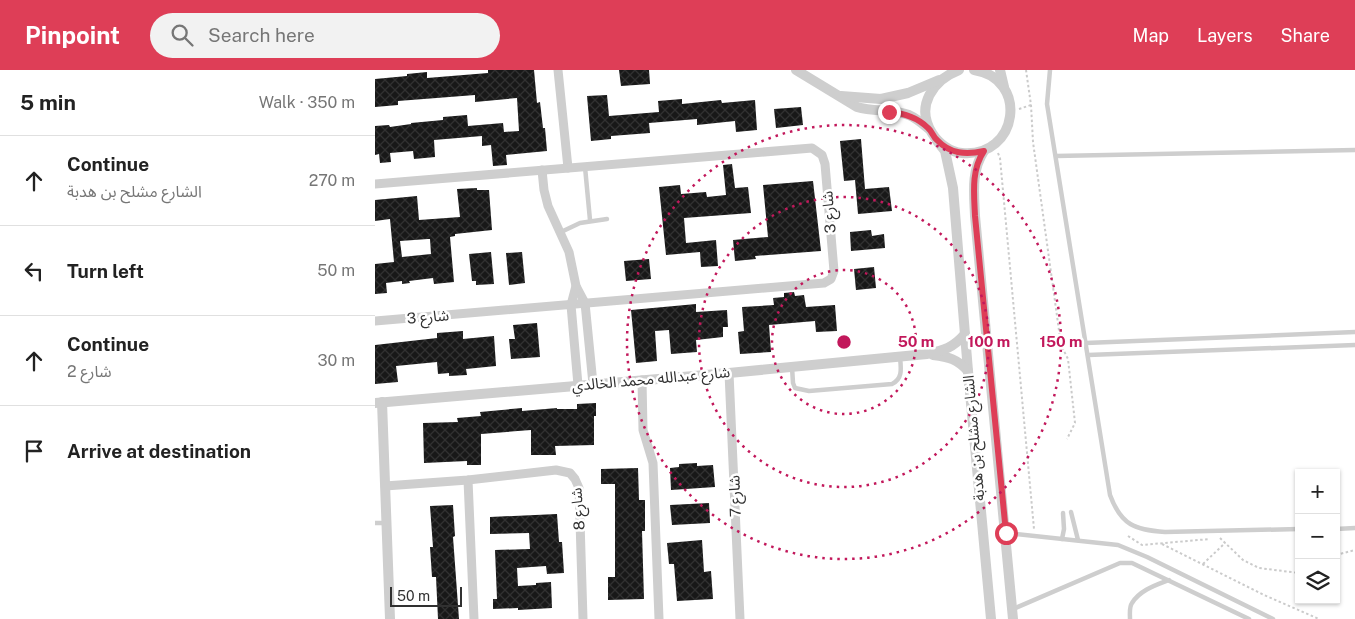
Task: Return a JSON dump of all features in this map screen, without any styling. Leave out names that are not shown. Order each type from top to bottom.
[{"type":"street","points":[[558,70],[568,168]]},
{"type":"street","points":[[796,70],[850,103],[866,109],[907,115],[929,128]]},
{"type":"street","points":[[841,96],[881,99],[908,93],[959,70]]},
{"type":"street","points":[[974,70],[989,75],[1004,88]]},
{"type":"street","points":[[937,141],[947,149],[959,153],[972,154],[984,151],[995,145],[1003,136],[1009,124],[1011,112],[1000,70]]},
{"type":"street","points":[[929,128],[926,118],[928,97],[941,79]]},
{"type":"street","name":"الشارع مشلح بن هدبة","points":[[929,128],[945,151],[953,188],[991,619]]},
{"type":"street","name":"شارع 3","points":[[375,184],[808,148],[816,150],[822,155],[825,164],[834,271],[831,279],[824,283],[375,321]]},
{"type":"street","name":"الشارع مشلح بن هدبة","points":[[984,151],[977,165],[974,181],[975,216],[1013,614]]},
{"type":"street","points":[[541,170],[543,190],[548,206],[569,252],[576,286],[585,304],[593,384]]},
{"type":"street","points":[[576,286],[571,305],[578,385]]},
{"type":"street","name":"شارع عبدالله محمد الخالدي","points":[[378,403],[927,354],[950,348],[965,334]]},
{"type":"street","name":"شارع عبدالله محمد الخالدي","points":[[927,354],[952,358],[960,362],[968,372]]},
{"type":"street","name":"شارع 7","points":[[729,373],[740,619]]},
{"type":"street","points":[[642,380],[643,430],[653,463],[659,619]]},
{"type":"street","points":[[378,403],[385,486],[390,619]]},
{"type":"street","name":"شارع 8","points":[[385,486],[468,480],[556,470],[570,473],[579,488],[583,619]]},
{"type":"street","points":[[468,480],[474,619]]},
{"type":"lane","points":[[1050,70],[1047,104],[1110,495],[1115,508],[1122,518],[1133,527],[1148,531],[1295,529]]},
{"type":"lane","points":[[1056,156],[1355,150]]},
{"type":"lane","points":[[585,167],[590,220]]},
{"type":"lane","points":[[561,232],[590,220],[607,219]]},
{"type":"lane","points":[[1086,343],[1355,332]]},
{"type":"lane","points":[[1238,336],[1239,349]]},
{"type":"lane","points":[[1088,355],[1355,344]]},
{"type":"lane","points":[[792,367],[793,383],[795,388],[800,390],[892,384],[898,381],[900,377],[900,357]]},
{"type":"lane","points":[[1071,512],[1079,540]]},
{"type":"lane","points":[[1062,539],[1064,529],[1063,513]]},
{"type":"lane","points":[[375,523],[387,523]]},
{"type":"lane","points":[[1340,529],[1355,528]]},
{"type":"lane","points":[[1006,533],[1079,540],[1128,549],[1273,619]]},
{"type":"lane","points":[[1013,614],[1120,563],[1132,563],[1249,619]]},
{"type":"lane","points":[[1130,619],[1131,604],[1140,594],[1169,580]]},
{"type":"path","points":[[1026,70],[1031,105],[1033,142],[1061,345],[1068,359],[1075,423],[1067,439]]},
{"type":"path","points":[[1011,112],[1031,105]]},
{"type":"path","points":[[995,145],[1000,158],[1034,536]]},
{"type":"path","points":[[1128,536],[1141,545],[1211,539]]},
{"type":"path","points":[[1220,538],[1243,560],[1259,568],[1295,573]]},
{"type":"path","points":[[1203,564],[1225,543]]},
{"type":"path","points":[[1162,544],[1264,595],[1319,619]]},
{"type":"path","points":[[1340,553],[1355,550]]},
{"type":"building","points":[[488,70],[534,70],[537,103],[540,102],[547,151],[506,155],[507,165],[493,166],[491,145],[482,146],[482,136],[434,140],[435,157],[414,159],[413,151],[390,153],[391,162],[380,163],[379,154],[375,155],[375,126],[389,125],[390,127],[443,120],[443,117],[467,115],[468,126],[503,123],[504,132],[519,131],[517,98],[475,102],[475,95],[398,101],[398,105],[375,107],[375,79],[427,72],[427,78],[488,73]]},
{"type":"building","points":[[619,70],[649,70],[650,84],[621,86]]},
{"type":"building","points":[[607,95],[609,116],[659,112],[658,101],[682,99],[682,104],[721,100],[722,103],[755,100],[757,130],[736,132],[735,121],[697,125],[697,119],[649,123],[650,133],[611,136],[611,139],[591,141],[587,96]]},
{"type":"building","points":[[801,107],[803,125],[776,128],[774,109]]},
{"type":"building","points":[[861,139],[865,189],[889,187],[892,211],[858,214],[855,180],[844,181],[840,141]]},
{"type":"building","points":[[732,164],[735,188],[748,187],[751,213],[684,218],[686,243],[716,240],[718,266],[701,267],[700,252],[666,255],[659,187],[680,185],[681,194],[706,192],[707,197],[726,195],[723,165]]},
{"type":"building","points":[[813,181],[821,251],[755,256],[756,259],[735,261],[733,240],[768,237],[763,185]]},
{"type":"building","points":[[477,188],[477,190],[489,190],[492,230],[455,234],[455,236],[450,237],[454,282],[434,284],[433,278],[409,281],[410,283],[402,284],[402,281],[386,283],[387,293],[375,294],[375,264],[394,262],[390,219],[375,221],[375,200],[417,196],[419,220],[460,217],[457,189]],"holes":[[[430,239],[431,254],[402,257],[400,241]]]},
{"type":"building","points":[[871,230],[872,236],[884,234],[885,248],[851,251],[850,232]]},
{"type":"building","points":[[491,252],[494,284],[476,285],[476,281],[472,281],[469,254]]},
{"type":"building","points":[[522,252],[525,283],[509,285],[506,253]]},
{"type":"building","points":[[649,259],[651,279],[626,281],[624,261]]},
{"type":"building","points":[[874,267],[876,288],[856,290],[854,269]]},
{"type":"building","points":[[794,292],[795,296],[804,295],[806,307],[835,305],[837,331],[816,332],[815,321],[769,325],[771,352],[740,354],[738,332],[744,331],[742,307],[774,305],[773,298],[784,297],[784,293]]},
{"type":"building","points":[[696,304],[696,312],[727,310],[728,327],[723,327],[723,337],[696,340],[697,352],[671,354],[669,330],[655,331],[657,361],[636,363],[631,310]]},
{"type":"building","points":[[537,323],[540,357],[511,359],[509,339],[515,339],[513,325]]},
{"type":"building","points":[[463,331],[463,339],[494,336],[496,366],[466,369],[467,375],[449,376],[449,373],[438,374],[437,362],[396,366],[398,382],[375,384],[375,345],[437,338],[437,333]]},
{"type":"building","points":[[596,403],[594,445],[555,446],[556,455],[531,455],[531,430],[481,434],[481,465],[467,465],[467,461],[424,463],[423,423],[458,422],[457,418],[481,416],[480,412],[522,408],[522,411],[557,408],[577,409],[577,404]]},
{"type":"building","points":[[697,463],[697,466],[713,465],[715,487],[671,490],[670,468],[679,467],[679,464]]},
{"type":"building","points":[[638,468],[639,500],[645,500],[645,531],[642,531],[644,599],[608,600],[608,577],[615,577],[615,484],[601,484],[601,469]]},
{"type":"building","points":[[709,503],[710,523],[672,525],[670,505]]},
{"type":"building","points":[[453,505],[455,536],[453,537],[459,619],[438,619],[436,577],[432,577],[430,547],[433,547],[430,506]]},
{"type":"building","points":[[557,514],[559,542],[562,542],[564,573],[547,574],[546,566],[517,568],[518,586],[551,582],[552,608],[493,609],[493,599],[497,599],[495,550],[530,549],[529,533],[490,534],[490,517]]},
{"type":"building","points":[[702,540],[704,572],[711,571],[713,599],[677,601],[674,564],[669,564],[667,543]]},
{"type":"route","points":[[889,112],[907,115],[918,120],[929,128],[937,141],[947,149],[959,153],[972,154],[984,151],[979,158],[974,181],[975,216],[1006,533]]}]
